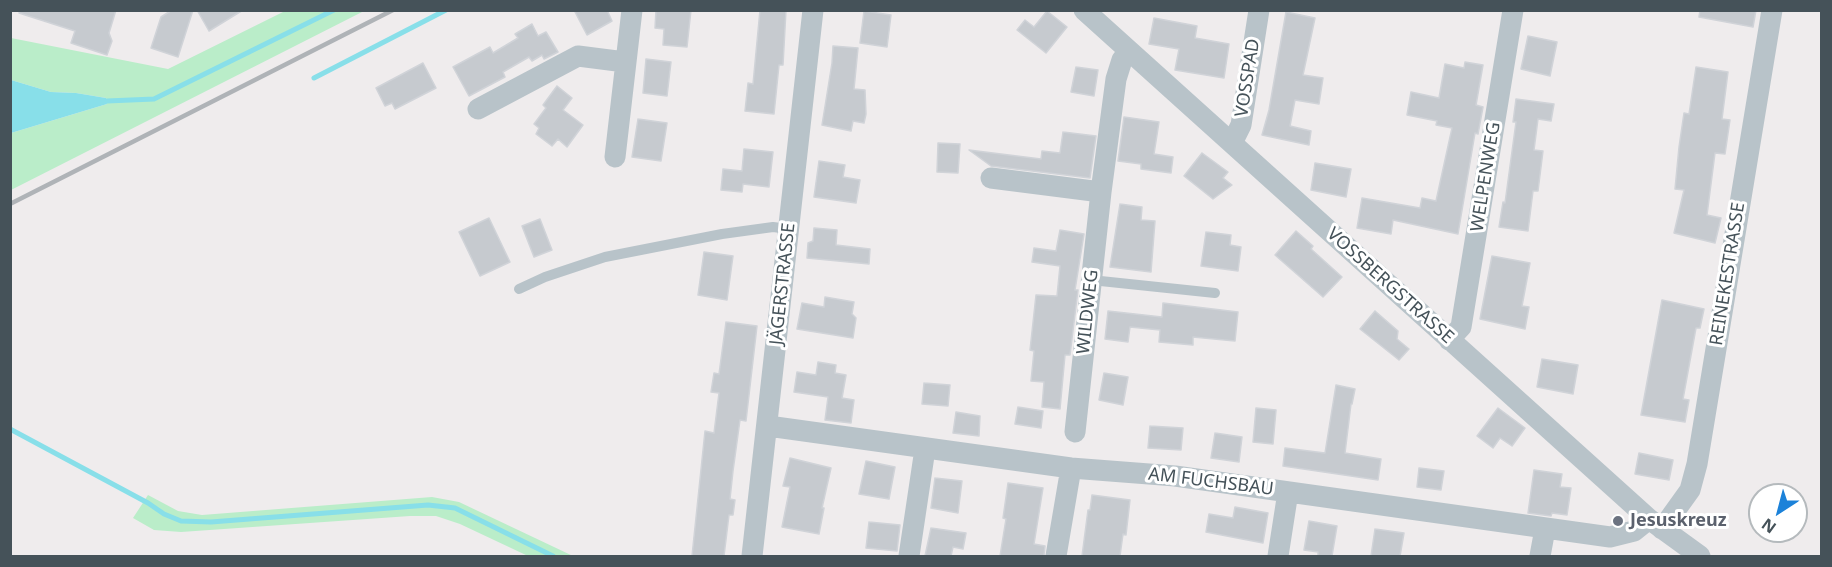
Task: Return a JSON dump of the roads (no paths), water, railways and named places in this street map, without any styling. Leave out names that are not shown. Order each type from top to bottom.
[{"type":"street","points":[[615,157],[632,10]]},
{"type":"street","name":"JÄGERSTRASSE","points":[[752,556],[813,10]]},
{"type":"street","name":"VOSSBERGSTRASSE","points":[[1084,10],[1655,524],[1692,554]]},
{"type":"street","name":"VOSSPAD","points":[[1232,143],[1241,125],[1259,10]]},
{"type":"street","name":"WELPENWEG","points":[[1449,339],[1461,327],[1514,10]]},
{"type":"street","name":"REINEKESTRASSE","points":[[1655,524],[1690,490],[1697,464],[1772,10]]},
{"type":"street","name":"WILDWEG","points":[[1075,432],[1101,192],[1116,79],[1122,60],[1129,51]]},
{"type":"street","points":[[478,109],[578,56],[626,62]]},
{"type":"street","points":[[991,178],[1101,192]]},
{"type":"street","name":"AM FUCHSBAU","points":[[768,426],[1071,468],[1175,476],[1610,537],[1655,524]]},
{"type":"street","points":[[909,556],[925,449]]},
{"type":"street","points":[[1056,556],[1071,468]]},
{"type":"street","points":[[1278,556],[1288,492]]},
{"type":"street","points":[[1540,556],[1545,529]]},
{"type":"lane","points":[[519,290],[545,277],[605,257],[722,234],[773,227],[789,229]]},
{"type":"lane","points":[[1091,280],[1215,293]]},
{"type":"water","points":[[11,80],[51,92],[106,98],[107,104],[11,133]]},
{"type":"waterway","points":[[107,101],[154,99],[334,10]]},
{"type":"waterway","points":[[314,78],[446,10]]},
{"type":"waterway","points":[[10,429],[148,503],[164,514],[181,521],[211,522],[428,505],[455,508],[553,556]]},
{"type":"railway","points":[[10,204],[393,10]]},
{"type":"place","name":"Jesuskreuz","points":[[1618,521]]}]
